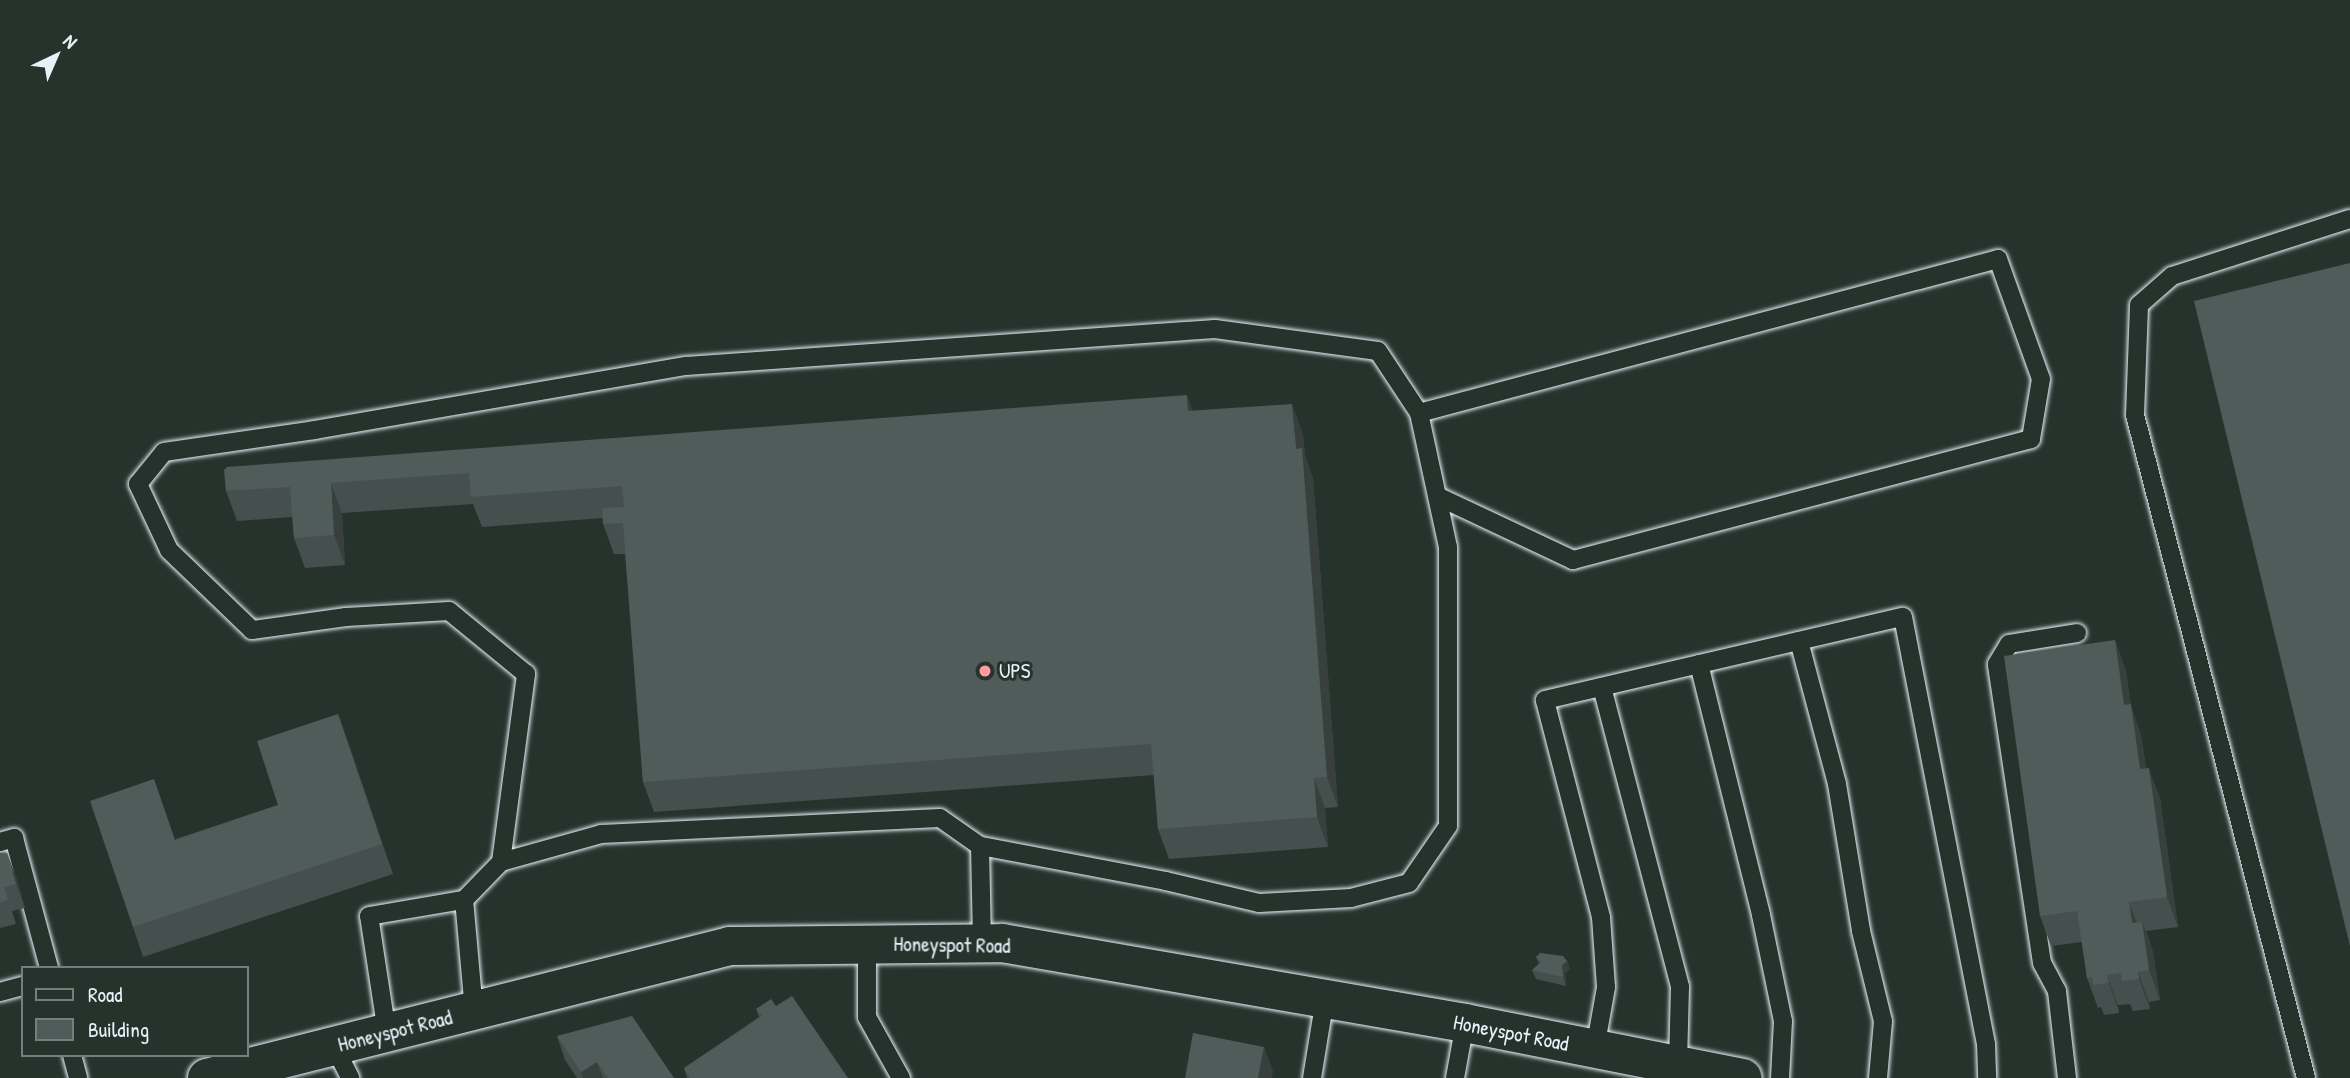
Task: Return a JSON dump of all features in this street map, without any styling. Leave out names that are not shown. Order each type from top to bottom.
[{"type":"main road","name":"Honeyspot Road","points":[[207,1078],[342,1062],[387,1033],[730,946],[1002,943],[1465,1023],[1743,1078]]},
{"type":"lane","points":[[2306,1078],[2135,415],[2139,304],[2172,276],[2350,219]]},
{"type":"lane","points":[[1419,414],[1997,259],[2041,379],[2031,439],[1573,560],[1437,496]]},
{"type":"lane","points":[[387,1033],[369,916],[464,901],[501,862],[601,834],[940,818],[980,846],[1166,881],[1259,903],[1351,898],[1409,883],[1447,826],[1448,547],[1419,414],[1378,351],[1215,329],[686,366],[328,428],[164,452],[138,484],[169,550],[252,630],[346,617],[449,611],[526,674],[501,862]]},
{"type":"lane","points":[[1595,1049],[1606,987],[1601,917],[1545,700],[1903,617],[1986,1044],[1987,1078]]},
{"type":"lane","points":[[2067,1078],[2057,991],[2042,963],[1997,664],[2009,644],[2077,633]]},
{"type":"lane","points":[[1799,641],[1837,784],[1861,931],[1883,1021],[1878,1078]]},
{"type":"lane","points":[[1699,664],[1761,915],[1783,1021],[1780,1078]]},
{"type":"lane","points":[[1602,687],[1680,987],[1678,1065]]},
{"type":"lane","points":[[0,842],[14,838],[48,966]]},
{"type":"lane","points":[[980,846],[982,943]]},
{"type":"lane","points":[[464,901],[474,1011]]},
{"type":"lane","points":[[867,944],[867,1017],[901,1078]]},
{"type":"lane","points":[[0,992],[21,987]]},
{"type":"lane","points":[[1311,1078],[1325,999]]},
{"type":"lane","points":[[1455,1078],[1465,1023]]},
{"type":"lane","points":[[73,1057],[78,1078]]},
{"type":"building","points":[[2350,263],[2350,946],[2194,301]]},
{"type":"building","name":"UPS","points":[[1187,395],[1188,411],[1292,404],[1296,449],[1302,448],[1327,777],[1314,778],[1317,817],[1158,829],[1151,744],[643,782],[623,523],[603,524],[602,508],[624,507],[622,486],[471,497],[469,473],[331,483],[334,535],[294,538],[290,487],[226,491],[224,470],[227,467]]},
{"type":"building","points":[[2115,640],[2124,705],[2131,704],[2140,769],[2149,768],[2167,897],[2129,902],[2132,923],[2142,922],[2149,970],[2138,972],[2139,979],[2122,981],[2121,973],[2107,975],[2109,983],[2093,985],[2092,977],[2087,978],[2077,911],[2040,916],[2004,656]]},
{"type":"building","points":[[338,714],[382,844],[133,927],[90,801],[154,779],[175,840],[278,805],[257,741]]},
{"type":"building","points":[[7,853],[16,884],[4,887],[8,900],[0,902],[0,855]]},
{"type":"building","points":[[1540,953],[1563,956],[1567,961],[1562,965],[1563,977],[1532,970],[1541,962],[1536,957]]},
{"type":"building","points":[[792,996],[848,1078],[690,1078],[684,1068],[762,1016],[756,1009],[771,999],[776,1006]]},
{"type":"building","points":[[632,1016],[674,1078],[608,1078],[597,1062],[581,1072],[557,1036]]},
{"type":"building","points":[[1193,1033],[1264,1047],[1258,1078],[1185,1078]]},
{"type":"place","name":"UPS","points":[[985,671]]}]
